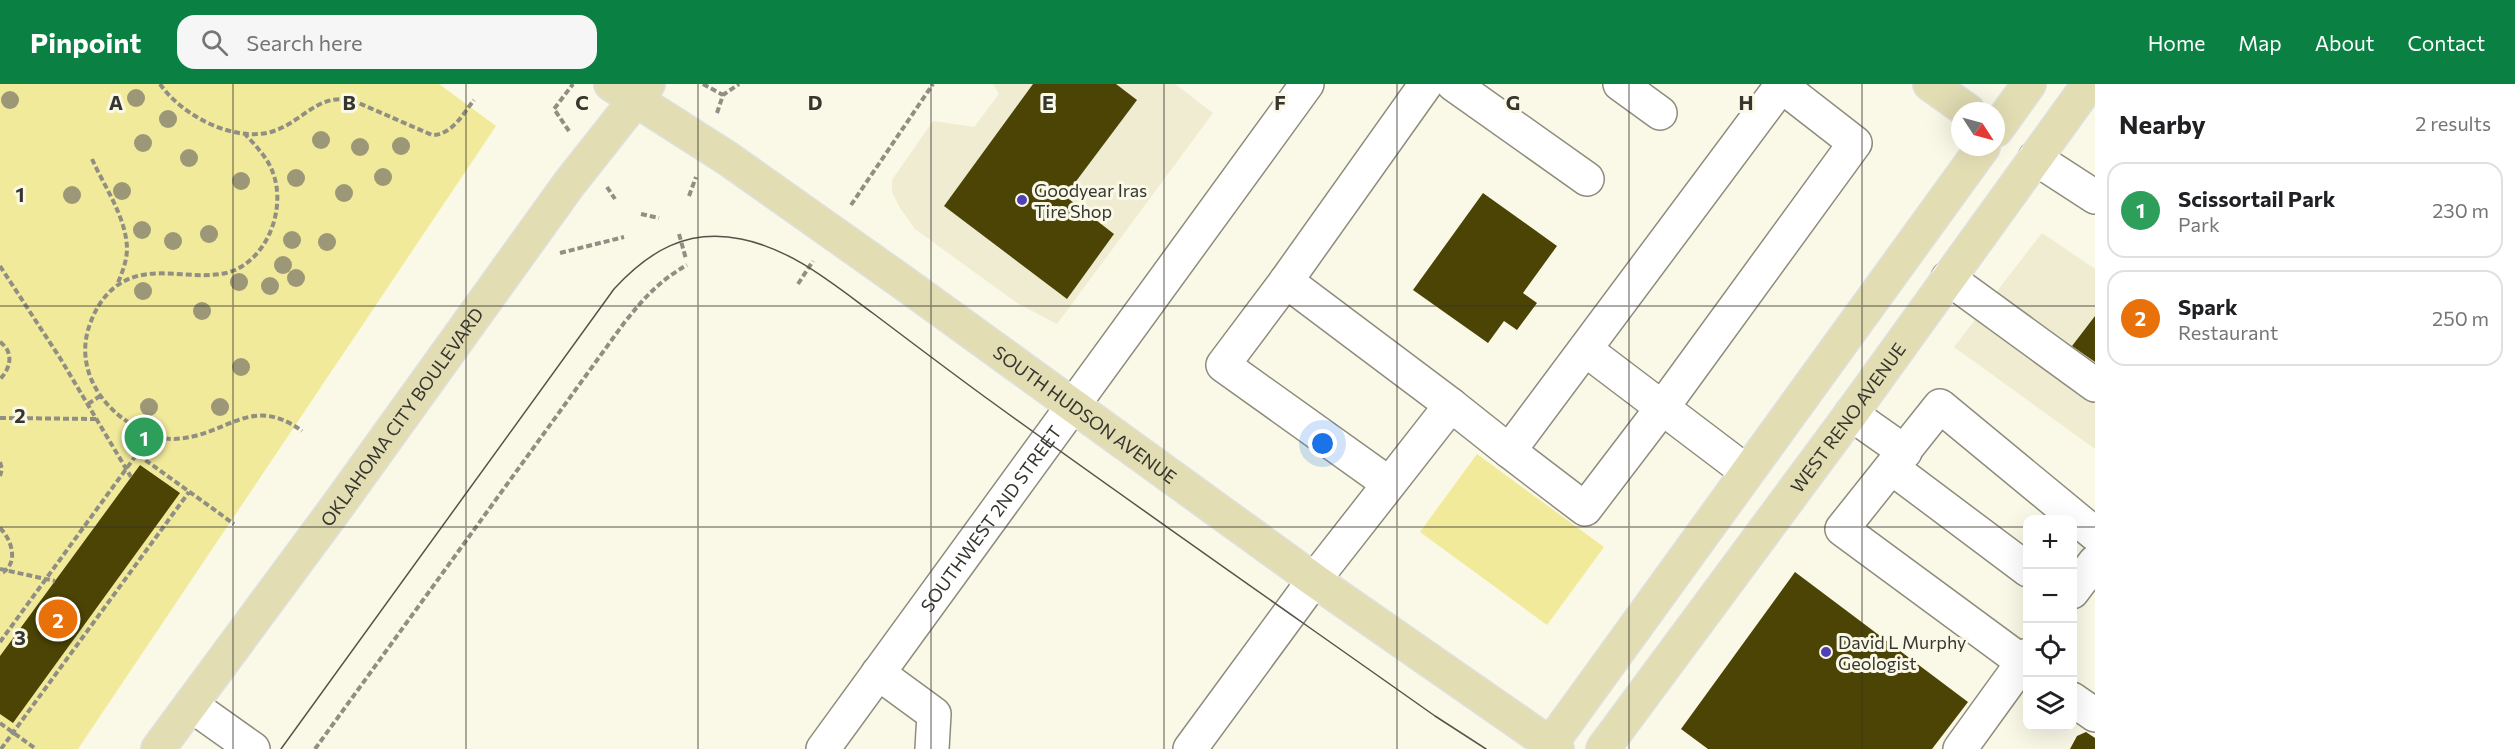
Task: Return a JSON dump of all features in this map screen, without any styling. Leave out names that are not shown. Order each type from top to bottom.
[{"type":"main road","points":[[1930,84],[1955,102]]},
{"type":"main road","points":[[2005,117],[2029,84]]},
{"type":"main road","name":"WEST RENO AVENUE","points":[[1603,749],[1851,414],[2089,84]]},
{"type":"main road","name":"SOUTH HUDSON AVENUE","points":[[631,89],[902,281],[1314,580],[1551,747]]},
{"type":"main road","name":"OKLAHOMA CITY BOULEVARD","points":[[158,749],[339,504],[569,184],[631,89]]},
{"type":"main road","points":[[2005,136],[2035,158]]},
{"type":"main road","points":[[1551,747],[1976,156]]},
{"type":"street","name":"SOUTHWEST 2ND STREET","points":[[823,749],[1307,84]]},
{"type":"street","points":[[1388,483],[1223,365],[1286,281],[1426,84]]},
{"type":"street","points":[[1453,84],[1587,179]]},
{"type":"street","points":[[1620,84],[1660,113]]},
{"type":"street","points":[[1286,281],[1585,509],[1662,408],[1855,143],[1780,85],[1509,451]]},
{"type":"street","points":[[2035,158],[2095,197]]},
{"type":"street","points":[[1948,278],[2095,385]]},
{"type":"street","points":[[1586,350],[1747,472]]},
{"type":"street","points":[[1190,749],[1314,580],[1451,405]]},
{"type":"street","points":[[2023,659],[1842,529],[1940,406],[2095,534]]},
{"type":"street","points":[[1851,414],[1899,460],[2027,569]]},
{"type":"street","points":[[1970,746],[2023,666]]},
{"type":"street","points":[[878,673],[934,714],[932,749]]},
{"type":"street","points":[[2077,702],[2095,715]]},
{"type":"street","points":[[192,705],[254,749]]},
{"type":"path","points":[[160,84],[175,103],[186,112],[214,124],[255,135],[275,130],[324,102],[342,98],[432,135],[439,135],[454,125],[474,100]]},
{"type":"path","points":[[554,109],[573,84]]},
{"type":"path","points":[[703,84],[723,95],[739,84]]},
{"type":"path","points":[[856,197],[933,84]]},
{"type":"path","points":[[244,133],[261,152],[273,172],[278,191],[276,214],[270,234],[259,250],[246,263],[228,272],[186,276],[153,273],[128,279],[117,285],[95,310],[84,343],[86,362],[93,384],[100,396],[121,418],[146,433],[172,439],[204,434],[258,415],[271,415],[288,420],[302,431]]},
{"type":"path","points":[[92,159],[114,206],[127,248],[124,267],[117,285]]},
{"type":"path","points":[[641,214],[659,218]]},
{"type":"path","points":[[680,234],[686,259]]},
{"type":"path","points":[[594,244],[624,237]]},
{"type":"path","points":[[315,749],[624,323],[664,278],[687,265]]},
{"type":"path","points":[[0,266],[132,477]]},
{"type":"path","points":[[0,342],[9,353],[10,361],[8,371],[0,379]]},
{"type":"path","points":[[88,404],[100,396]]},
{"type":"path","points":[[0,418],[97,419]]},
{"type":"path","points":[[0,642],[137,454],[234,524]]},
{"type":"path","points":[[0,462],[2,469],[0,476]]},
{"type":"path","points":[[2,749],[189,492]]},
{"type":"path","points":[[0,528],[10,540],[13,561],[8,570],[0,574]]},
{"type":"path","points":[[0,568],[55,581]]},
{"type":"path","points":[[0,723],[36,749]]},
{"type":"shaded area","points":[[0,84],[439,84],[496,126],[78,749],[0,749]]},
{"type":"shaded area","name":"Goodyear Iras Tire Shop","points":[[993,84],[1175,84],[1213,113],[1057,324],[1017,303],[915,229],[892,192],[892,180],[933,121],[974,127],[999,94]]},
{"type":"shaded area","points":[[2042,233],[2095,269],[2095,449],[1954,347]]},
{"type":"shaded area","points":[[1477,454],[1604,547],[1547,625],[1420,532]]},
{"type":"building","points":[[1033,84],[1116,84],[1137,100],[1065,196],[1114,234],[1067,299],[944,206]]},
{"type":"building","points":[[1483,193],[1557,246],[1523,293],[1537,303],[1517,330],[1504,321],[1488,343],[1413,290]]},
{"type":"building","points":[[2095,316],[2095,362],[2072,346]]},
{"type":"building","points":[[140,465],[180,493],[13,723],[0,714],[0,656]]},
{"type":"building","name":"David L Murphy Geologist","points":[[1795,572],[1968,702],[1932,749],[1708,749],[1681,729]]},
{"type":"building","points":[[2086,732],[2095,738],[2095,749],[2070,749],[2077,736]]},
{"type":"tram line","points":[[281,749],[614,289],[641,264],[670,246],[686,240],[721,236],[760,244],[795,259],[811,269],[1097,478],[1435,716],[1486,749]]},
{"type":"place","name":"Goodyear Iras Tire Shop","points":[[1022,200]]},
{"type":"place","name":"Scissortail Park","points":[[144,437]]},
{"type":"place","name":"Spark","points":[[58,619]]},
{"type":"place","name":"David L Murphy Geologist","points":[[1826,652]]}]
